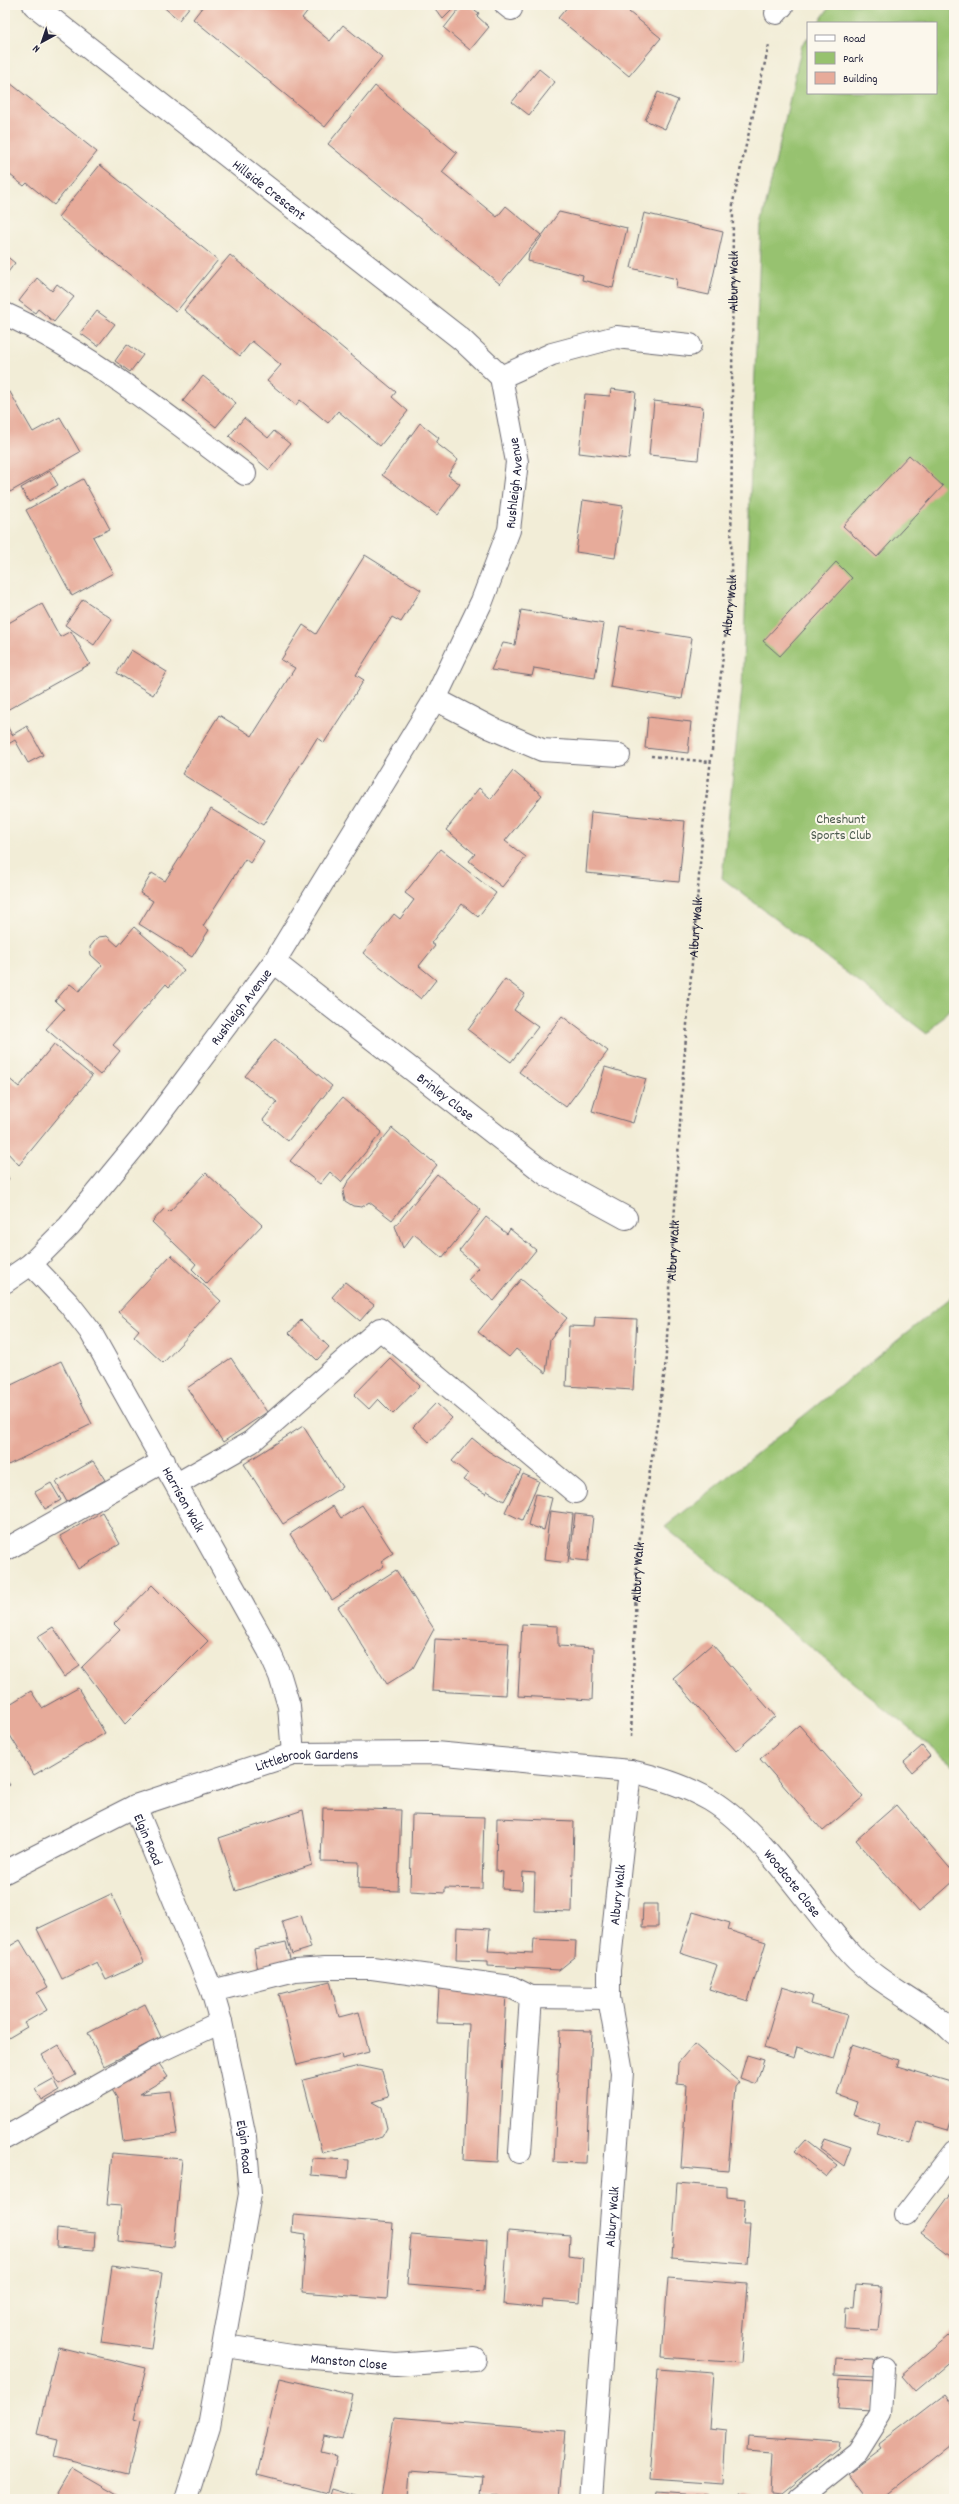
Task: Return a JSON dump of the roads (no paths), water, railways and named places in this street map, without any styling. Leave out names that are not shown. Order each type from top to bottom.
[{"type":"street","name":"Hillside Crescent","points":[[34,5],[461,339],[501,377]]},
{"type":"street","points":[[5,314],[43,332],[75,350],[245,474]]},
{"type":"street","points":[[501,377],[552,354],[616,337],[690,345]]},
{"type":"street","name":"Rushleigh Avenue","points":[[5,1282],[31,1264],[69,1226],[144,1135],[274,962],[435,699],[482,601],[509,530],[517,462],[501,377]]},
{"type":"street","points":[[435,699],[490,728],[542,750],[619,755]]},
{"type":"street","name":"Brinley Close","points":[[274,962],[547,1175],[626,1218]]},
{"type":"street","name":"Harrison Walk","points":[[31,1264],[68,1304],[90,1331],[177,1484],[269,1651],[280,1676],[289,1706],[293,1754]]},
{"type":"street","points":[[177,1484],[251,1442],[380,1329],[575,1492]]},
{"type":"street","points":[[5,1550],[164,1461]]},
{"type":"street","name":"Littlebrook Gardens","points":[[5,1872],[135,1806],[293,1754],[435,1753],[630,1771]]},
{"type":"street","name":"Albury Walk","points":[[591,2499],[622,2072],[609,1998],[609,1970],[630,1771]]},
{"type":"street","name":"Woodcote Close","points":[[630,1771],[651,1776],[710,1800],[740,1823],[775,1861],[851,1954],[875,1976],[947,2026]]},
{"type":"street","name":"Elgin Road","points":[[135,1806],[212,1991],[221,2022],[245,2137],[250,2194],[225,2346],[209,2426],[186,2499]]},
{"type":"street","points":[[212,1991],[295,1970],[372,1968],[511,1987],[531,1997],[609,1998]]},
{"type":"street","points":[[520,2152],[531,1997]]},
{"type":"street","points":[[5,2138],[153,2054],[221,2022]]},
{"type":"street","points":[[906,2214],[954,2152]]},
{"type":"street","name":"Manston Close","points":[[225,2346],[291,2356],[396,2365],[475,2359]]},
{"type":"street","points":[[798,2499],[858,2452],[881,2414],[884,2368]]},
{"type":"park label","name":"Cheshunt Sports Club","points":[[841,826]]}]
